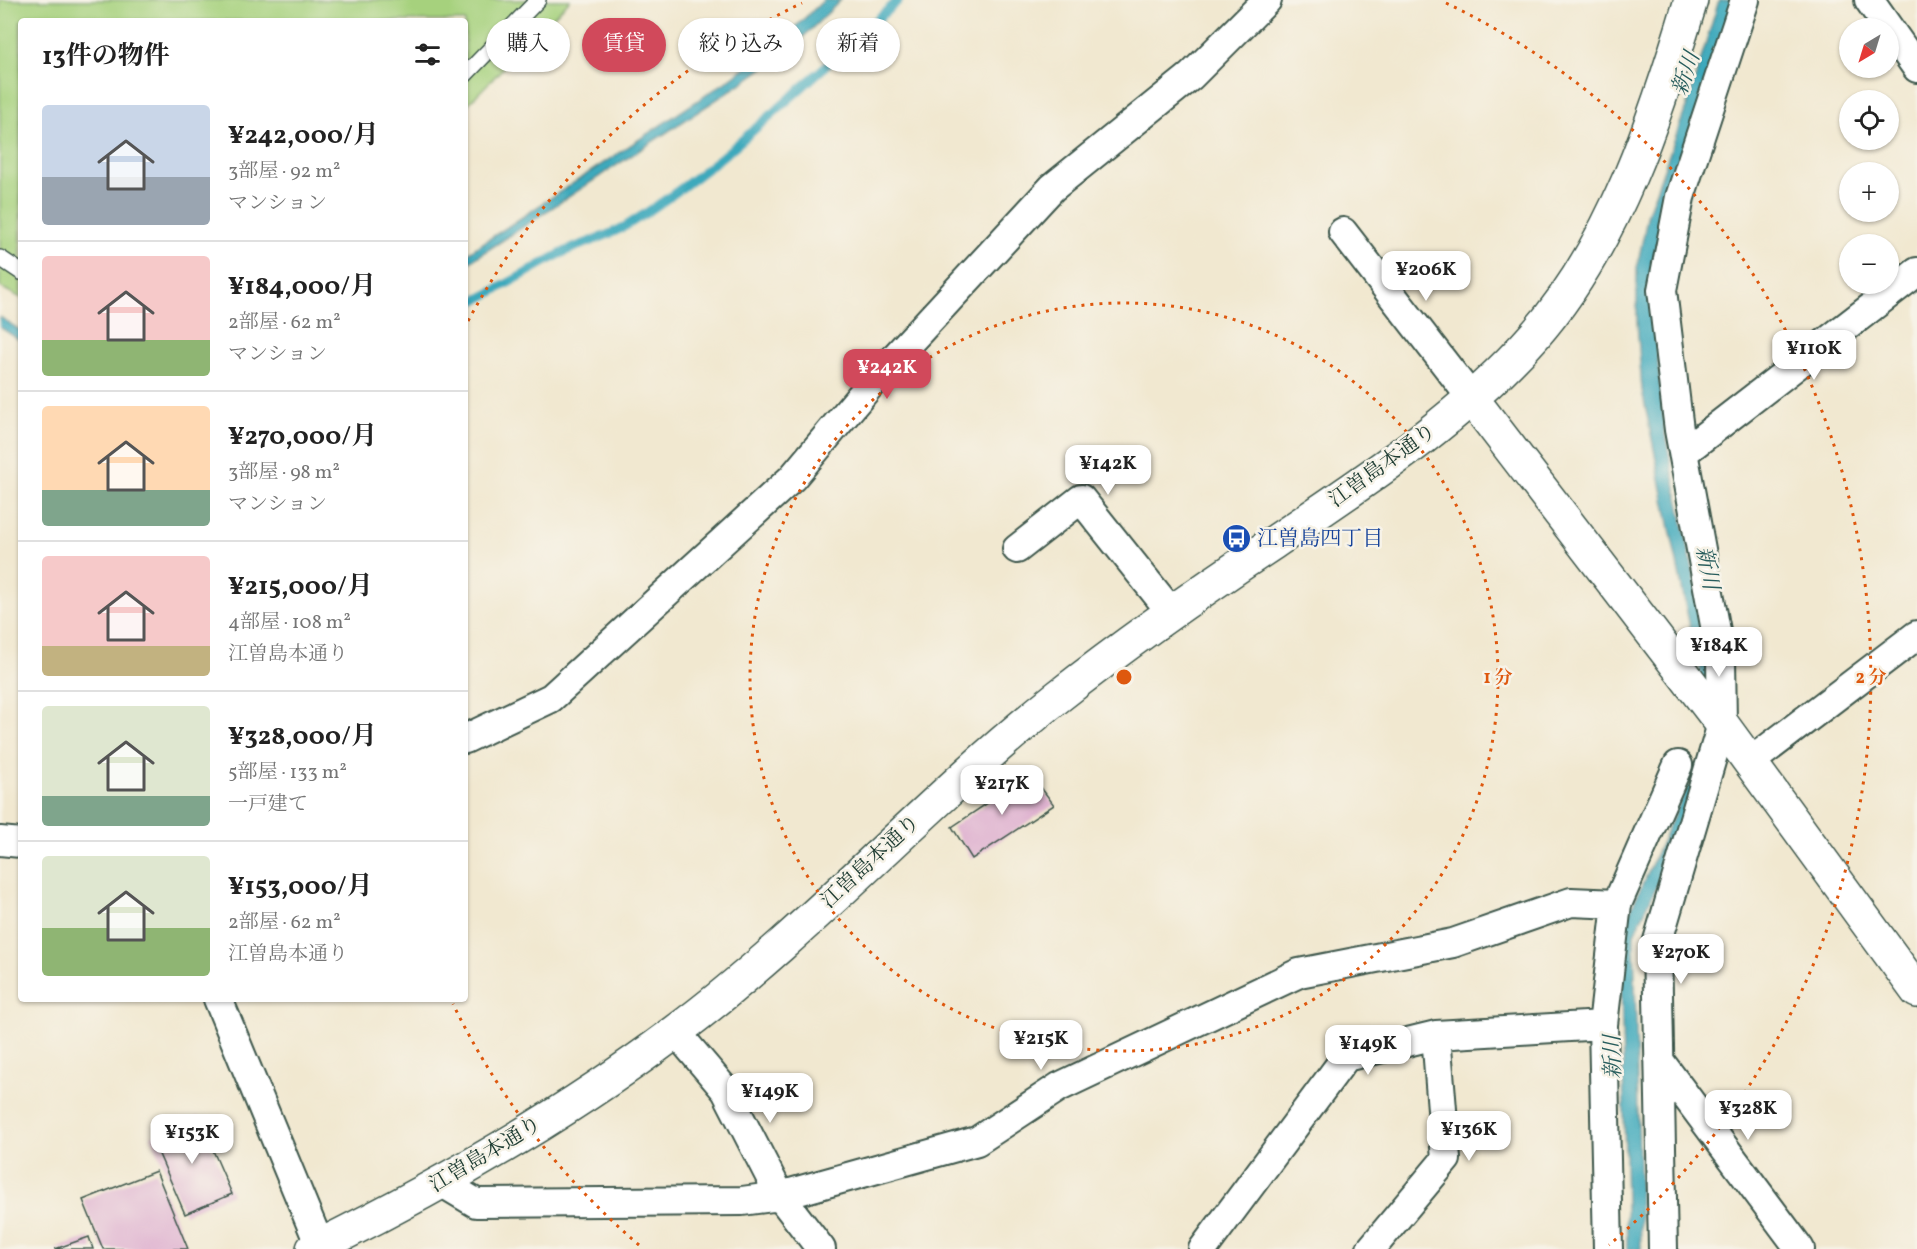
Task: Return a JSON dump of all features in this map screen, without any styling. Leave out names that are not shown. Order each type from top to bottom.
[{"type":"street","points":[[468,738],[551,698],[792,478],[875,379],[1052,188],[1191,76],[1267,0]]},
{"type":"street","name":"江曽島本通り","points":[[317,1247],[441,1182],[517,1138],[676,1032],[786,941],[920,816],[1054,699],[1172,613],[1412,447],[1473,400],[1537,333],[1588,260],[1631,172],[1665,87],[1692,0]]},
{"type":"street","points":[[1663,1249],[1657,944],[1722,724],[1721,658],[1683,453],[1662,290],[1680,197],[1745,0]]},
{"type":"street","points":[[1869,0],[1917,68]]},
{"type":"street","points":[[1343,232],[1722,724],[1917,991]]},
{"type":"street","points":[[1683,453],[1917,272]]},
{"type":"street","points":[[1017,549],[1081,499],[1172,613]]},
{"type":"street","points":[[1750,762],[1917,635]]},
{"type":"street","points":[[1608,1249],[1603,1025],[1617,904],[1678,765]]},
{"type":"street","points":[[0,842],[18,843]]},
{"type":"street","points":[[441,1182],[476,1203],[742,1201],[780,1196],[976,1141],[1059,1087],[1299,973],[1453,943],[1571,902],[1617,904]]},
{"type":"street","points":[[219,1002],[317,1247]]},
{"type":"street","points":[[1203,1249],[1346,1057],[1436,1035],[1603,1025]]},
{"type":"street","points":[[676,1032],[726,1091],[780,1196],[821,1249]]},
{"type":"street","points":[[1371,1249],[1446,1159],[1436,1035]]},
{"type":"street","points":[[1659,1060],[1800,1249]]},
{"type":"lane","points":[[468,72],[538,0]]},
{"type":"lane","points":[[0,258],[18,270]]},
{"type":"green space","points":[[0,0],[570,0],[552,18],[486,18],[486,72],[499,72],[468,104],[468,18],[18,18],[18,296],[0,287]]},
{"type":"water","points":[[824,0],[841,0],[823,18],[816,18],[816,24],[804,36],[804,19]]},
{"type":"water","points":[[1719,0],[1734,0],[1656,341],[1665,434],[1710,653],[1696,657],[1642,390],[1637,321],[1637,268],[1648,213],[1687,105]]},
{"type":"water","points":[[739,72],[758,72],[468,263],[468,253]]},
{"type":"water","points":[[0,317],[18,329],[18,339],[0,327]]},
{"type":"water","points":[[1688,785],[1701,792],[1634,934],[1641,1249],[1627,1249],[1620,933]]},
{"type":"building","points":[[1031,774],[1054,805],[972,859],[952,827]]},
{"type":"building","points":[[198,1116],[232,1194],[185,1214],[151,1136]]},
{"type":"building","points":[[156,1171],[188,1249],[103,1249],[83,1200]]},
{"type":"building","points":[[89,1237],[93,1249],[55,1249]]},
{"type":"waterway","points":[[468,304],[566,251],[622,228],[665,200],[701,174],[768,118],[899,0]]},
{"type":"waterway","name":"新川","points":[[1701,645],[1706,688]]},
{"type":"place","name":"江曽島四丁目","points":[[1236,539]]}]
